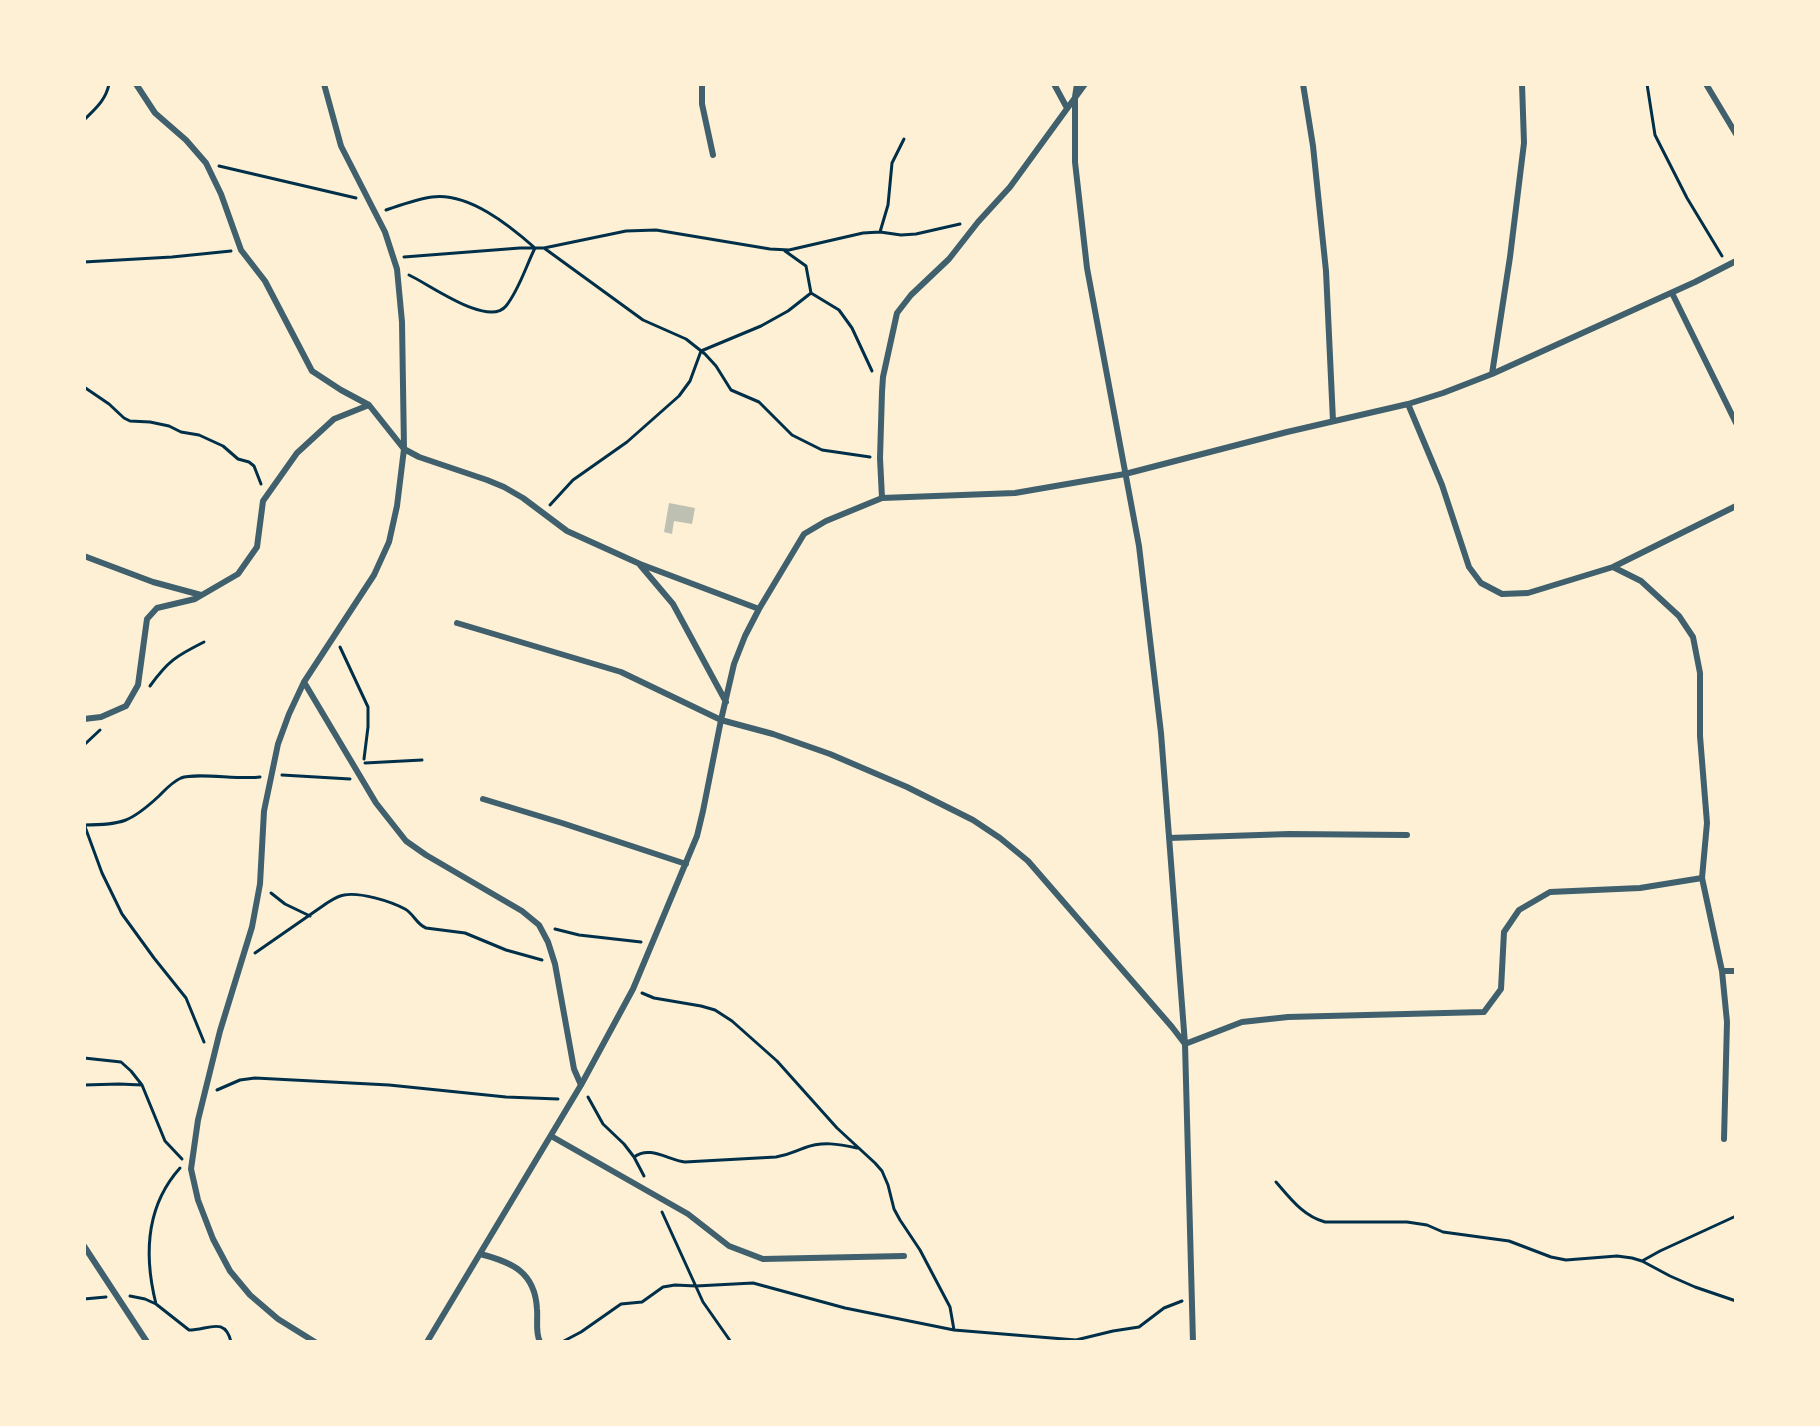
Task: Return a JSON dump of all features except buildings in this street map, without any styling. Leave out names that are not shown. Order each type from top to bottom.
[{"type":"street","points":[[136,84],[155,113],[186,140],[206,163],[221,194],[241,250],[265,281],[312,371],[369,405],[405,449],[419,457],[504,487],[567,531],[639,564],[759,609]]},
{"type":"street","points":[[315,1342],[278,1319],[250,1295],[230,1271],[213,1239],[198,1200],[191,1169],[202,1103],[219,1031],[252,927],[260,884],[264,811],[278,744],[304,682],[375,575],[389,542],[405,449],[402,322],[397,269],[385,232],[341,146],[324,84]]},
{"type":"street","points":[[702,84],[702,104],[713,155]]},
{"type":"street","points":[[1054,84],[1067,108]]},
{"type":"street","points":[[1077,84],[1075,97],[1076,162],[1087,268],[1140,558],[1161,733],[1185,1044],[1193,1342]]},
{"type":"street","points":[[882,498],[880,458],[883,377],[897,313],[911,295],[949,259],[1010,187],[1085,84]]},
{"type":"street","points":[[1303,84],[1313,146],[1326,271],[1333,421]]},
{"type":"street","points":[[1492,374],[1524,143],[1522,84]]},
{"type":"street","points":[[1706,84],[1736,134]]},
{"type":"street","points":[[427,1342],[573,1099],[633,989],[697,836],[734,664],[759,609],[804,534],[826,521],[882,498],[1015,493],[1125,474],[1408,404],[1492,374],[1672,293],[1736,261]]},
{"type":"street","points":[[1672,293],[1736,423]]},
{"type":"street","points":[[1408,404],[1442,485],[1469,567],[1481,583],[1502,594],[1528,593],[1613,567],[1736,506]]},
{"type":"street","points":[[84,719],[101,717],[126,706],[138,685],[147,619],[157,608],[195,599],[238,574],[256,547],[263,501],[297,453],[334,419],[369,405]]},
{"type":"street","points":[[84,556],[153,582],[202,595]]},
{"type":"street","points":[[639,564],[673,604],[726,702]]},
{"type":"street","points":[[1613,567],[1641,581],[1679,616],[1693,637],[1700,674],[1700,736],[1707,823],[1702,878],[1722,971],[1727,1022],[1724,1139]]},
{"type":"street","points":[[457,622],[621,672],[721,720],[773,734],[831,754],[907,787],[973,820],[1028,861],[1185,1044]]},
{"type":"street","points":[[304,682],[376,803],[406,841],[522,911],[539,926],[548,942],[555,964],[574,1069],[581,1085]]},
{"type":"street","points":[[483,799],[562,822],[686,864]]},
{"type":"street","points":[[1169,838],[1289,834],[1407,835]]},
{"type":"street","points":[[1185,1044],[1242,1022],[1288,1017],[1484,1012],[1502,989],[1504,932],[1519,910],[1550,892],[1640,888],[1702,878]]},
{"type":"street","points":[[1722,971],[1736,970]]},
{"type":"street","points":[[551,1136],[688,1214],[729,1246],[763,1259],[904,1256]]},
{"type":"street","points":[[84,1246],[147,1342]]},
{"type":"street","points":[[480,1254],[502,1260],[517,1268],[532,1282],[537,1306],[537,1337],[540,1342]]},
{"type":"path","points":[[84,120],[99,106],[109,84]]},
{"type":"path","points":[[1647,84],[1655,135],[1687,198],[1728,265]]},
{"type":"path","points":[[880,232],[888,205],[891,169],[904,139]]},
{"type":"path","points":[[206,163],[369,201]]},
{"type":"path","points":[[375,213],[431,197],[457,198],[513,228],[535,248]]},
{"type":"path","points":[[393,258],[544,248],[626,231],[656,230],[770,249],[789,250],[863,233],[916,234],[947,226],[978,222]]},
{"type":"path","points":[[397,269],[424,281],[471,308],[489,313],[497,312],[504,308],[512,297],[535,248]]},
{"type":"path","points":[[544,248],[643,320],[686,339],[716,366],[731,390],[759,402],[798,438],[822,450],[880,458]]},
{"type":"path","points":[[84,262],[241,250]]},
{"type":"path","points":[[784,250],[806,266],[811,293],[839,310],[852,328],[872,371]]},
{"type":"path","points":[[542,512],[562,494],[573,480],[627,442],[679,396],[690,381],[700,351],[760,326],[788,311],[811,293]]},
{"type":"path","points":[[84,387],[130,421],[150,422],[199,435],[223,446],[238,459],[249,462],[254,466],[261,485],[263,501]]},
{"type":"path","points":[[212,1063],[194,1013],[186,998],[123,914],[102,873],[84,825],[120,823],[129,820],[139,814],[168,786],[182,778],[249,778],[271,775],[362,778],[368,707],[334,636]]},
{"type":"path","points":[[363,763],[422,760]]},
{"type":"path","points":[[260,884],[285,904],[310,916]]},
{"type":"path","points":[[241,965],[337,897],[345,894],[363,896],[406,909],[426,928],[465,933],[513,952],[555,964]]},
{"type":"path","points":[[539,926],[579,935],[651,943]]},
{"type":"path","points":[[633,989],[654,998],[715,1010],[732,1021],[777,1061],[858,1149],[875,1163],[882,1171],[888,1185],[894,1209],[928,1263],[950,1307],[954,1330]]},
{"type":"path","points":[[84,1058],[121,1062],[138,1078],[165,1141],[185,1163],[162,1191],[154,1214],[148,1258],[156,1304]]},
{"type":"path","points":[[202,1103],[229,1083],[255,1078],[389,1085],[535,1099],[573,1099]]},
{"type":"path","points":[[84,1085],[142,1085]]},
{"type":"path","points":[[581,1085],[603,1124],[634,1157],[709,1311],[731,1342]]},
{"type":"path","points":[[634,1157],[646,1152],[685,1162],[776,1157],[828,1143],[858,1149]]},
{"type":"path","points":[[1276,1182],[1292,1201],[1316,1220],[1324,1222],[1407,1222],[1443,1232],[1509,1241],[1551,1257],[1566,1260],[1617,1256],[1642,1261],[1670,1276],[1736,1301]]},
{"type":"path","points":[[1642,1261],[1736,1216]]},
{"type":"path","points":[[562,1342],[581,1332],[621,1304],[642,1302],[663,1287],[675,1285],[753,1283],[845,1308],[954,1330],[1076,1340],[1139,1327],[1164,1308],[1193,1296]]},
{"type":"path","points":[[84,1299],[133,1296],[156,1304],[189,1330],[222,1327],[227,1331],[231,1342]]}]
